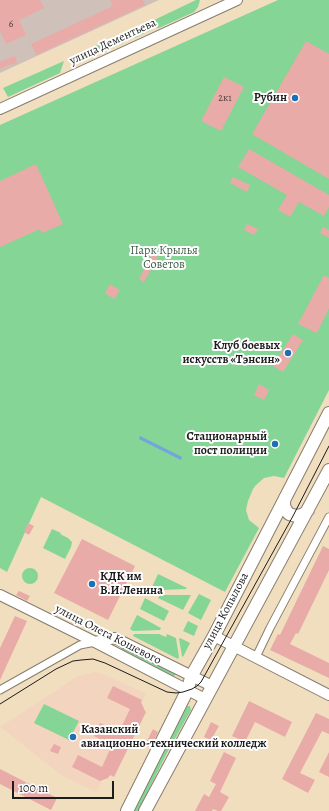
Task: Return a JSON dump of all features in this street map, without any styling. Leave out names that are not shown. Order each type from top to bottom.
[{"type":"main road","name":"улица Копылова","points":[[127,811],[187,690],[192,676],[329,413]]},
{"type":"main road","name":"улица Копылова","points":[[145,811],[329,470]]},
{"type":"main road","points":[[285,498],[284,506],[289,514],[296,516],[302,515],[308,510]]},
{"type":"street","name":"улица Дементьева","points":[[0,109],[237,0]]},
{"type":"street","points":[[256,657],[270,628],[326,532],[329,517]]},
{"type":"street","name":"улица Олега Кошевого","points":[[0,595],[205,699]]},
{"type":"street","points":[[214,636],[329,695]]},
{"type":"street","points":[[0,690],[80,646],[115,638],[212,686]]},
{"type":"shaded area","points":[[0,0],[159,0],[0,73]]},
{"type":"shaded area","name":"Казанский авиационно-технический колледж","points":[[94,672],[104,674],[146,694],[141,703],[144,708],[143,710],[146,712],[114,777],[110,775],[108,778],[103,778],[96,792],[63,776],[0,727],[78,676]]},
{"type":"green space","points":[[196,0],[200,0],[198,7],[194,12],[156,28],[152,21]]},
{"type":"green space","name":"Парк Крылья Советов","points":[[278,0],[329,0],[329,390],[284,478],[274,476],[264,478],[253,489],[246,510],[249,520],[259,528],[225,592],[41,497],[7,572],[0,568],[0,125]]},
{"type":"green space","points":[[148,23],[151,30],[135,38],[132,36],[130,31]]},
{"type":"green space","points":[[124,33],[126,38],[125,42],[94,56],[83,52]]},
{"type":"green space","points":[[64,61],[60,73],[8,97],[3,88]]},
{"type":"green space","points":[[52,529],[61,533],[60,534],[72,542],[65,559],[43,548]]},
{"type":"green space","points":[[30,568],[37,573],[38,576],[33,583],[30,584],[23,579],[22,576],[27,569]]},
{"type":"green space","points":[[158,574],[187,588],[161,590],[152,587]]},
{"type":"green space","points":[[199,594],[211,600],[201,620],[188,613]]},
{"type":"green space","points":[[160,595],[191,595],[183,610],[158,598]]},
{"type":"green space","points":[[145,598],[169,611],[164,621],[140,609]]},
{"type":"green space","points":[[137,615],[161,628],[160,630],[133,631],[130,629]]},
{"type":"green space","points":[[188,621],[198,626],[194,636],[183,631]]},
{"type":"green space","points":[[134,634],[159,634],[166,637],[167,634],[176,638],[178,659],[133,636]]},
{"type":"green space","points":[[180,638],[190,643],[183,657],[179,639]]},
{"type":"green space","points":[[122,647],[176,673],[174,677],[120,650]]},
{"type":"green space","points":[[44,704],[79,721],[69,740],[34,723]]},
{"type":"green space","points":[[187,706],[190,706],[191,710],[167,753],[138,811],[132,811]]},
{"type":"water","points":[[140,436],[182,457],[181,460],[139,439]]},
{"type":"building","points":[[0,0],[40,0],[44,8],[19,20],[26,35],[6,44],[0,31]]},
{"type":"building","points":[[110,0],[143,0],[145,5],[36,55],[31,44],[113,6]]},
{"type":"building","points":[[306,41],[329,54],[329,179],[252,134]]},
{"type":"building","points":[[15,56],[17,63],[0,69],[0,62]]},
{"type":"building","points":[[224,77],[244,87],[221,131],[201,121]]},
{"type":"building","points":[[249,149],[329,195],[329,207],[324,216],[299,202],[290,217],[278,210],[287,195],[238,167]]},
{"type":"building","points":[[36,164],[63,224],[42,233],[40,229],[0,247],[0,181]]},
{"type":"building","points":[[233,177],[250,185],[247,192],[230,183]]},
{"type":"building","points":[[247,224],[258,229],[254,235],[244,230]]},
{"type":"building","points":[[323,227],[329,230],[329,238],[320,233]]},
{"type":"building","points":[[152,254],[158,257],[144,282],[139,279]]},
{"type":"building","points":[[324,275],[329,278],[329,308],[317,333],[298,324]]},
{"type":"building","points":[[110,284],[120,290],[114,299],[105,293]]},
{"type":"building","name":"Клуб боевых искусств «Тэнсин»","points":[[293,334],[303,340],[283,372],[273,366]]},
{"type":"building","points":[[259,384],[269,390],[264,400],[254,395]]},
{"type":"building","points":[[28,523],[34,526],[29,535],[24,532]]},
{"type":"building","name":"КДК им В.И.Ленина","points":[[82,539],[135,566],[108,620],[54,593]]},
{"type":"building","points":[[323,546],[329,549],[329,570],[298,634],[296,633],[290,644],[329,663],[329,678],[270,650],[278,634],[280,635]]},
{"type":"building","points":[[19,591],[30,596],[27,601],[16,595]]},
{"type":"building","points":[[15,616],[27,621],[0,680],[0,648]]},
{"type":"building","points":[[113,686],[142,700],[141,702],[146,712],[114,777],[110,775],[108,778],[100,781],[72,767],[78,755],[102,767],[112,745],[94,736],[100,723],[119,732],[130,709],[107,698]]},
{"type":"building","points":[[249,701],[292,722],[285,737],[255,722],[245,742],[232,736]]},
{"type":"building","points":[[316,713],[329,719],[329,734],[322,731],[300,773],[315,780],[308,793],[282,779]]},
{"type":"building","points":[[211,722],[219,726],[211,740],[204,737]]},
{"type":"building","points":[[153,729],[158,732],[150,748],[145,745]]},
{"type":"building","points":[[54,744],[61,747],[58,754],[50,751]]},
{"type":"building","points":[[224,752],[236,758],[220,792],[229,797],[221,811],[213,809],[212,811],[195,811],[204,794],[209,797],[216,784],[210,781]]},
{"type":"building","points":[[329,752],[329,777],[319,772]]},
{"type":"building","points":[[0,769],[57,798],[51,810],[0,784]]},
{"type":"tram line","points":[[0,704],[56,669],[73,661],[81,660],[93,659],[105,663],[167,692],[183,692],[197,686],[201,682],[293,516],[329,446]]},
{"type":"place","name":"Рубин","points":[[295,98]]},
{"type":"place","name":"Клуб боевых искусств «Тэнсин»","points":[[288,353]]},
{"type":"place","name":"Стационарный пост полиции","points":[[275,444]]},
{"type":"place","name":"КДК им В.И.Ленина","points":[[92,584]]},
{"type":"place","name":"Казанский авиационно-технический колледж","points":[[73,737]]}]
